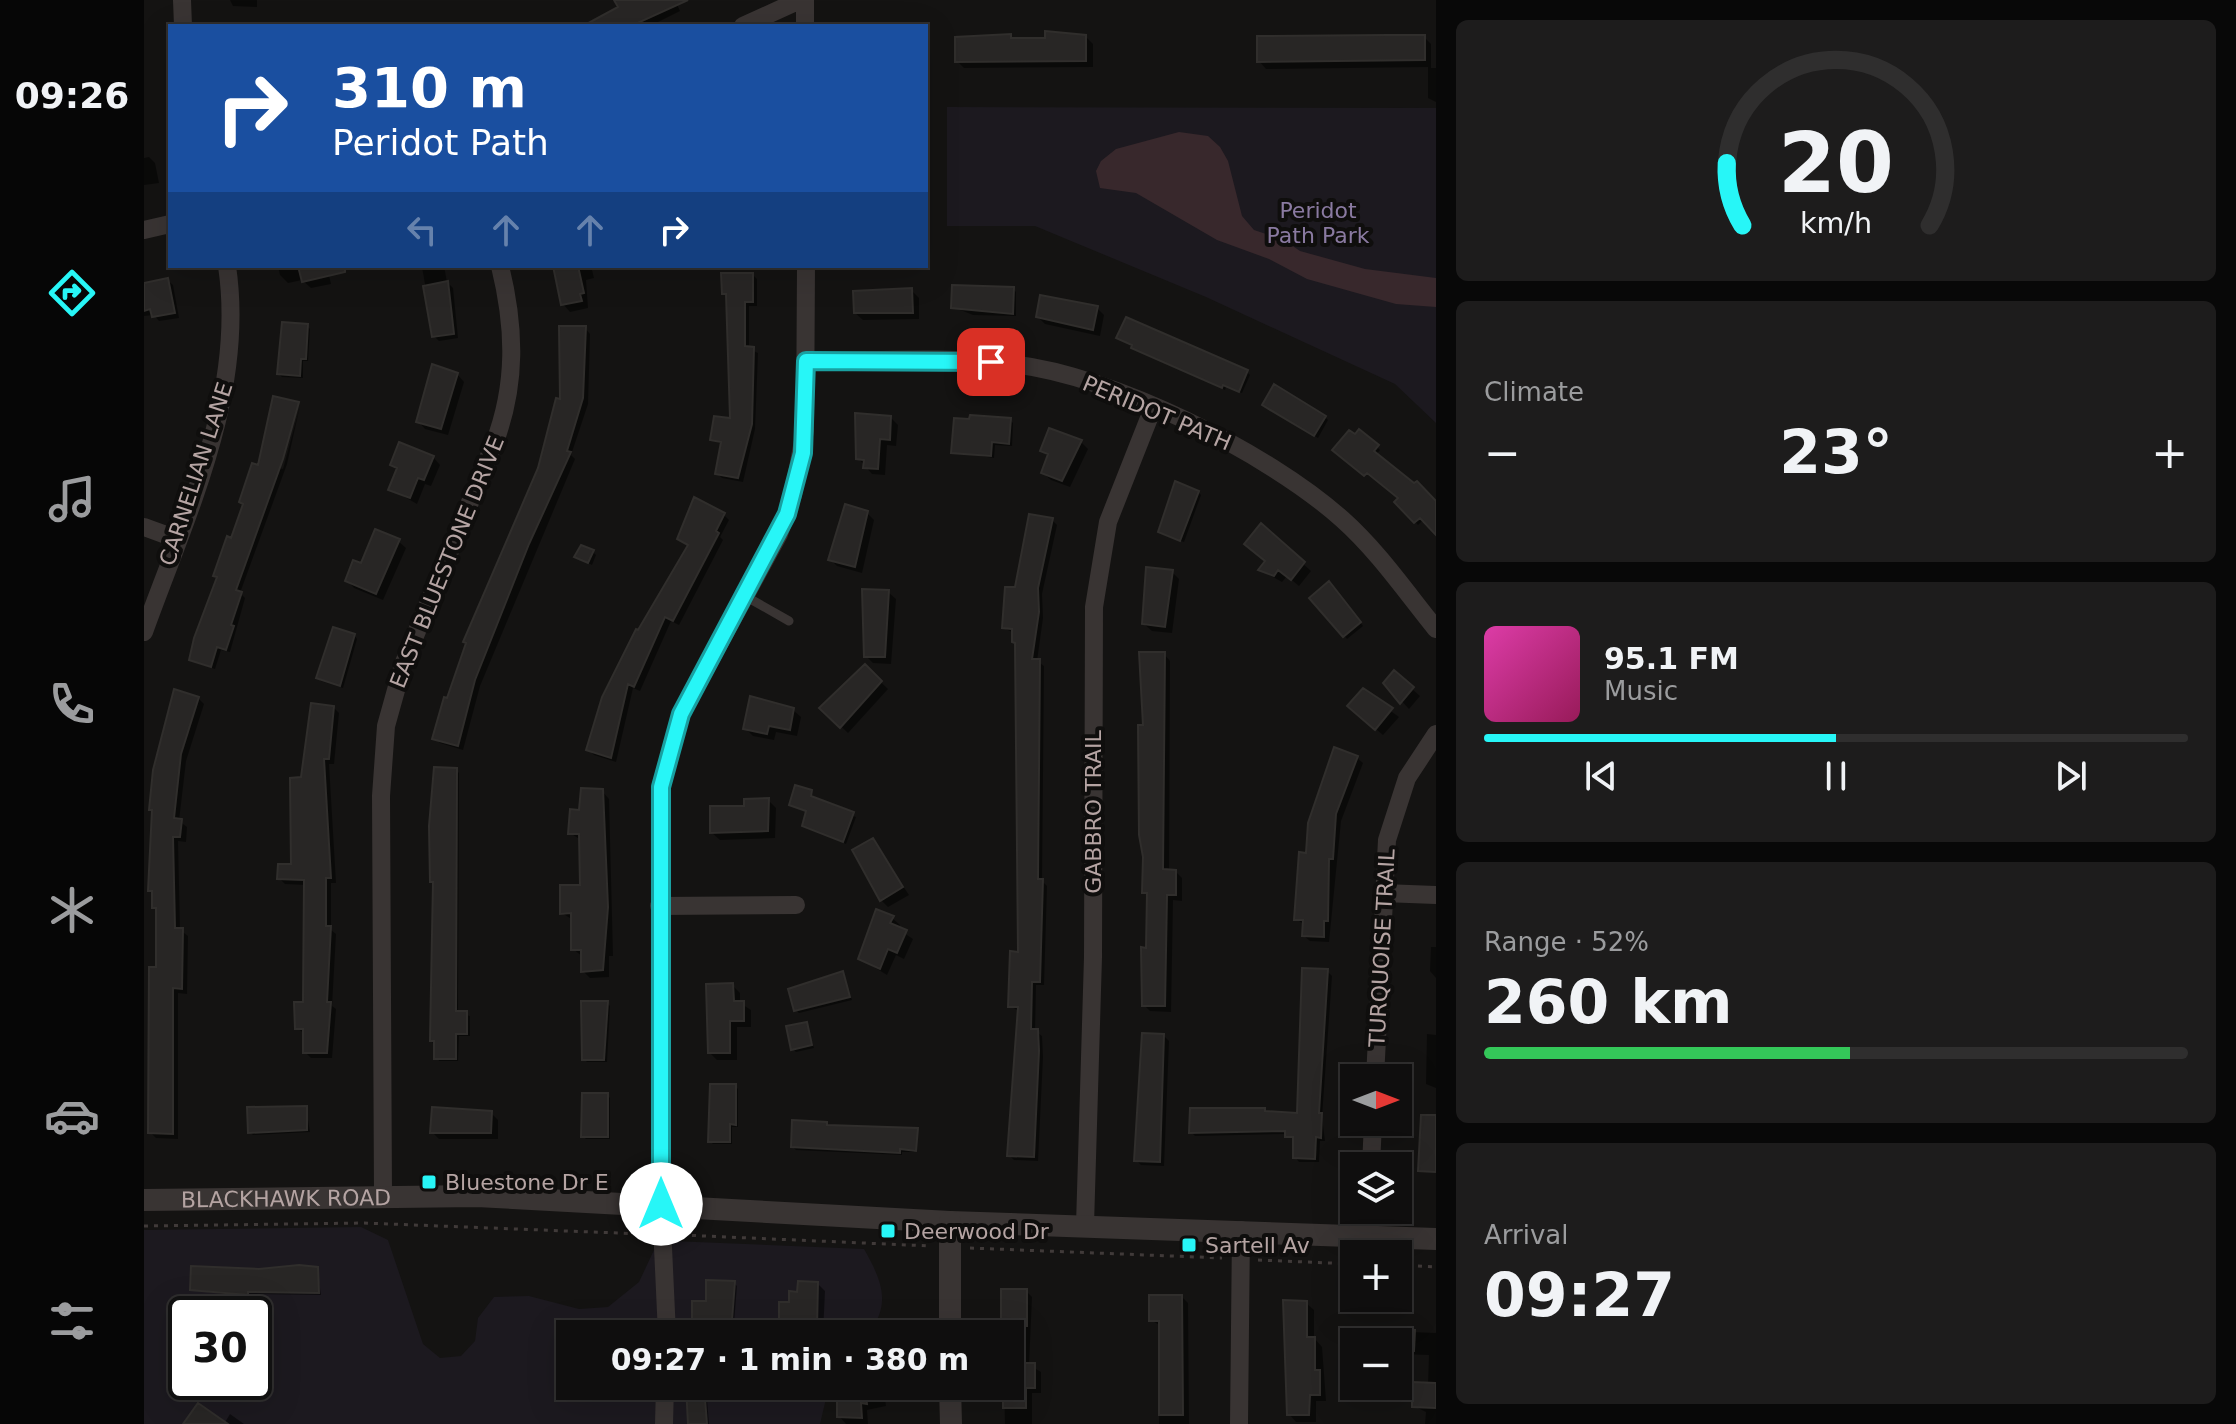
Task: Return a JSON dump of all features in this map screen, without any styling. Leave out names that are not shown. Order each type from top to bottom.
[{"type":"street","points":[[182,0],[183,24]]},
{"type":"street","points":[[748,24],[803,0],[805,24]]},
{"type":"street","points":[[144,230],[168,224]]},
{"type":"street","name":"CARNELIAN LANE","points":[[144,632],[212,438],[227,382],[232,319],[227,268]]},
{"type":"street","name":"EAST BLUESTONE DRIVE","points":[[383,1195],[383,746],[399,675],[506,408],[512,337],[500,268]]},
{"type":"street","points":[[667,1320],[661,1204],[660,806],[670,748],[689,695],[779,534],[799,472],[805,430],[806,268]]},
{"type":"street","name":"PERIDOT PATH","points":[[806,361],[1012,364],[1090,381],[1263,461],[1311,493],[1379,556],[1436,629]]},
{"type":"street","name":"GABBRO TRAIL","points":[[1085,1225],[1093,972],[1095,597],[1108,522],[1153,408]]},
{"type":"street","points":[[144,527],[177,539]]},
{"type":"street","name":"TURQUOISE TRAIL","points":[[1376,1064],[1387,840],[1398,797],[1436,734]]},
{"type":"street","points":[[1383,893],[1436,895]]},
{"type":"street","points":[[659,906],[796,905]]},
{"type":"street","name":"BLACKHAWK ROAD","points":[[144,1200],[383,1195],[661,1204],[950,1222],[1436,1239]]},
{"type":"street","points":[[950,1222],[950,1320]]},
{"type":"street","points":[[1368,1224],[1368,1237]]},
{"type":"street","points":[[1239,1424],[1241,1230]]},
{"type":"street","points":[[664,1424],[665,1400]]},
{"type":"street","points":[[950,1400],[951,1424]]},
{"type":"lane","points":[[745,596],[789,621]]},
{"type":"path","points":[[144,1226],[364,1223],[1340,1263]]},
{"type":"path","points":[[1412,1266],[1436,1267]]},
{"type":"green space","name":"Peridot Path Park","points":[[947,107],[1436,108],[1436,423],[1395,384],[1206,297],[1035,226],[947,226]]},
{"type":"green space","points":[[361,1227],[388,1240],[423,1344],[440,1358],[461,1356],[475,1341],[478,1318],[494,1297],[529,1296],[579,1309],[608,1307],[639,1282],[654,1250],[672,1241],[864,1249],[882,1292],[876,1320],[556,1320],[556,1400],[826,1400],[820,1424],[144,1424],[144,1230]]},
{"type":"shaded area","points":[[1179,132],[1208,136],[1220,147],[1228,161],[1242,216],[1254,230],[1284,240],[1300,251],[1365,269],[1436,278],[1436,307],[1396,304],[1307,279],[1269,259],[1217,240],[1136,193],[1100,188],[1096,171],[1101,161],[1116,149]]},
{"type":"building","points":[[614,0],[688,0],[635,24],[587,24],[618,7]]},
{"type":"building","points":[[1045,31],[1086,35],[1086,61],[955,62],[955,37],[1011,34],[1011,38],[1045,38]]},
{"type":"building","points":[[1425,35],[1425,60],[1257,62],[1257,36]]},
{"type":"building","points":[[298,268],[345,268],[345,272],[302,282]]},
{"type":"building","points":[[553,268],[578,268],[584,293],[580,294],[582,301],[561,305]]},
{"type":"building","points":[[721,273],[753,273],[753,302],[745,302],[745,346],[754,347],[752,424],[738,478],[715,474],[721,442],[710,440],[714,416],[730,418],[726,294],[722,294]]},
{"type":"building","points":[[168,278],[175,313],[152,317],[150,309],[144,311],[144,283]]},
{"type":"building","points":[[448,281],[454,334],[432,337],[423,286]]},
{"type":"building","points":[[952,285],[1014,287],[1013,314],[951,308]]},
{"type":"building","points":[[912,288],[913,313],[854,313],[853,291]]},
{"type":"building","points":[[1040,295],[1098,306],[1093,330],[1036,317]]},
{"type":"building","points":[[1126,317],[1248,370],[1239,392],[1223,385],[1222,388],[1131,348],[1132,345],[1116,338]]},
{"type":"building","points":[[282,322],[308,324],[306,359],[301,359],[300,376],[277,374]]},
{"type":"building","points":[[559,326],[586,326],[583,398],[567,451],[571,452],[529,544],[475,680],[458,746],[432,739],[444,697],[447,698],[466,643],[463,642],[538,468],[556,398],[560,399]]},
{"type":"building","points":[[432,364],[458,373],[441,429],[416,422]]},
{"type":"building","points":[[1274,384],[1326,416],[1314,436],[1262,405]]},
{"type":"building","points":[[273,396],[299,402],[283,459],[236,590],[242,592],[231,625],[234,626],[226,650],[217,647],[211,667],[189,660],[194,638],[217,577],[213,576],[227,536],[231,538],[243,504],[239,502],[252,463],[258,465]]},
{"type":"building","points":[[855,413],[891,416],[890,440],[880,439],[878,469],[863,468],[864,460],[856,459]]},
{"type":"building","points":[[970,415],[1011,418],[1009,444],[992,442],[991,456],[951,453],[954,418],[969,419]]},
{"type":"building","points":[[1049,428],[1082,440],[1062,481],[1041,473],[1048,454],[1040,451]]},
{"type":"building","points":[[1359,429],[1379,445],[1374,451],[1414,483],[1417,481],[1436,501],[1436,535],[1420,518],[1414,523],[1394,502],[1398,498],[1332,450],[1349,430],[1355,434]]},
{"type":"building","points":[[399,442],[434,456],[424,480],[418,478],[410,498],[388,490],[397,468],[390,465]]},
{"type":"building","points":[[1175,481],[1199,491],[1180,541],[1158,532]]},
{"type":"building","points":[[694,497],[725,513],[716,531],[719,533],[673,621],[665,617],[634,687],[628,684],[611,758],[586,750],[602,697],[636,629],[688,545],[677,539]]},
{"type":"building","points":[[845,504],[868,511],[855,567],[828,560]]},
{"type":"building","points":[[1029,514],[1053,518],[1038,588],[1039,612],[1032,659],[1040,659],[1038,879],[1043,879],[1040,982],[1032,982],[1031,1029],[1038,1029],[1039,1051],[1034,1157],[1007,1156],[1018,1007],[1008,1007],[1010,951],[1018,952],[1015,643],[1012,642],[1012,629],[1002,628],[1005,587],[1015,587]]},
{"type":"building","points":[[1261,523],[1305,562],[1291,580],[1278,570],[1274,576],[1258,570],[1265,561],[1244,544]]},
{"type":"building","points":[[375,529],[400,539],[376,594],[345,581],[353,560],[361,563]]},
{"type":"building","points":[[581,545],[594,550],[588,563],[574,557]]},
{"type":"building","points":[[1146,567],[1173,570],[1165,627],[1142,624]]},
{"type":"building","points":[[1329,581],[1361,622],[1343,637],[1309,598]]},
{"type":"building","points":[[862,589],[889,590],[885,657],[864,657]]},
{"type":"building","points":[[333,627],[355,634],[340,686],[316,678]]},
{"type":"building","points":[[1139,652],[1165,652],[1163,869],[1176,870],[1176,895],[1167,895],[1165,1006],[1142,1006],[1141,947],[1146,948],[1147,893],[1142,893],[1143,857],[1139,835],[1138,725],[1143,725]]},
{"type":"building","points":[[865,664],[882,681],[840,728],[819,708]]},
{"type":"building","points":[[1394,670],[1414,687],[1400,704],[1383,683]]},
{"type":"building","points":[[1363,688],[1393,708],[1375,730],[1347,706]]},
{"type":"building","points":[[174,689],[199,697],[181,754],[174,818],[182,819],[180,837],[173,837],[175,928],[183,928],[182,989],[173,988],[173,1134],[148,1133],[149,967],[156,967],[156,908],[152,908],[152,891],[148,891],[153,770]]},
{"type":"building","points":[[750,696],[794,708],[790,730],[769,726],[767,734],[743,729]]},
{"type":"building","points":[[311,703],[334,706],[329,759],[324,759],[331,878],[326,878],[326,926],[331,926],[327,1053],[303,1053],[303,1029],[295,1029],[294,1002],[303,1002],[304,880],[277,879],[278,864],[291,864],[290,778],[301,777]]},
{"type":"building","points":[[1334,747],[1358,756],[1336,814],[1333,859],[1329,859],[1328,921],[1324,921],[1324,937],[1302,936],[1303,920],[1294,920],[1299,852],[1306,853],[1308,823]]},
{"type":"building","points":[[434,767],[457,768],[456,1011],[467,1011],[467,1034],[456,1034],[456,1059],[434,1059],[434,1041],[430,1041],[433,882],[430,882],[429,826]]},
{"type":"building","points":[[795,785],[812,790],[811,796],[854,812],[843,842],[802,826],[806,811],[789,805]]},
{"type":"building","points":[[581,788],[603,789],[608,907],[603,970],[581,972],[581,950],[571,950],[571,913],[560,914],[560,885],[580,885],[579,834],[568,834],[570,809],[579,810]]},
{"type":"building","points":[[769,798],[768,831],[710,833],[710,806],[744,806],[744,799]]},
{"type":"building","points":[[873,838],[903,887],[880,901],[852,850]]},
{"type":"building","points":[[876,909],[894,916],[890,923],[907,930],[897,953],[888,949],[880,969],[858,959]]},
{"type":"building","points":[[1302,968],[1328,969],[1319,1113],[1322,1113],[1321,1138],[1316,1137],[1315,1159],[1293,1158],[1293,1137],[1285,1137],[1285,1131],[1189,1133],[1190,1108],[1265,1108],[1265,1111],[1297,1113]]},
{"type":"building","points":[[843,971],[850,997],[794,1011],[788,989]]},
{"type":"building","points":[[733,983],[734,1001],[744,1001],[744,1021],[730,1021],[730,1053],[708,1053],[706,984]]},
{"type":"building","points":[[581,1001],[608,1001],[604,1060],[582,1060]]},
{"type":"building","points":[[807,1022],[812,1045],[791,1050],[786,1026]]},
{"type":"building","points":[[1142,1033],[1164,1034],[1160,1162],[1134,1161]]},
{"type":"building","points":[[710,1084],[736,1084],[736,1125],[730,1124],[730,1142],[708,1142]]},
{"type":"building","points":[[582,1093],[608,1093],[608,1137],[581,1137]]},
{"type":"building","points":[[307,1106],[307,1130],[248,1133],[247,1107]]},
{"type":"building","points":[[432,1107],[492,1111],[491,1133],[430,1133]]},
{"type":"building","points":[[1421,1115],[1436,1115],[1436,1172],[1418,1171]]},
{"type":"building","points":[[792,1120],[827,1122],[827,1125],[918,1128],[916,1151],[900,1149],[900,1153],[791,1147]]},
{"type":"building","points":[[299,1265],[318,1267],[319,1293],[248,1292],[248,1295],[190,1290],[191,1266],[259,1269]]},
{"type":"building","points":[[706,1280],[735,1281],[732,1320],[692,1320],[692,1301],[706,1301]]},
{"type":"building","points":[[798,1281],[818,1282],[817,1320],[779,1320],[779,1302],[789,1302],[789,1291],[797,1292]]},
{"type":"building","points":[[1001,1289],[1027,1289],[1027,1326],[1024,1326],[1024,1320],[1001,1320]]},
{"type":"building","points":[[1149,1295],[1182,1295],[1183,1415],[1159,1415],[1159,1321],[1149,1321]]},
{"type":"building","points":[[1283,1300],[1307,1301],[1307,1337],[1315,1337],[1315,1370],[1320,1370],[1320,1395],[1310,1395],[1309,1415],[1287,1415]]},
{"type":"building","points":[[1412,1330],[1415,1330],[1412,1351]]},
{"type":"building","points":[[1024,1363],[1035,1363],[1035,1388],[1026,1388],[1026,1408],[1003,1408],[1003,1400],[1024,1400]]},
{"type":"building","points":[[1412,1382],[1436,1383],[1436,1408],[1412,1407]]},
{"type":"building","points":[[687,1400],[705,1400],[707,1424],[688,1424]]},
{"type":"building","points":[[837,1400],[867,1400],[867,1404],[861,1403],[862,1418],[837,1417]]},
{"type":"building","points":[[198,1403],[228,1424],[183,1424]]},
{"type":"place","name":"Bluestone Dr E","points":[[429,1182]]},
{"type":"place","name":"Deerwood Dr","points":[[888,1231]]},
{"type":"place","name":"Sartell Av","points":[[1189,1245]]},
{"type":"route","points":[[661,1204],[661,787],[681,714],[787,514],[803,453],[806,361],[991,362]]}]
